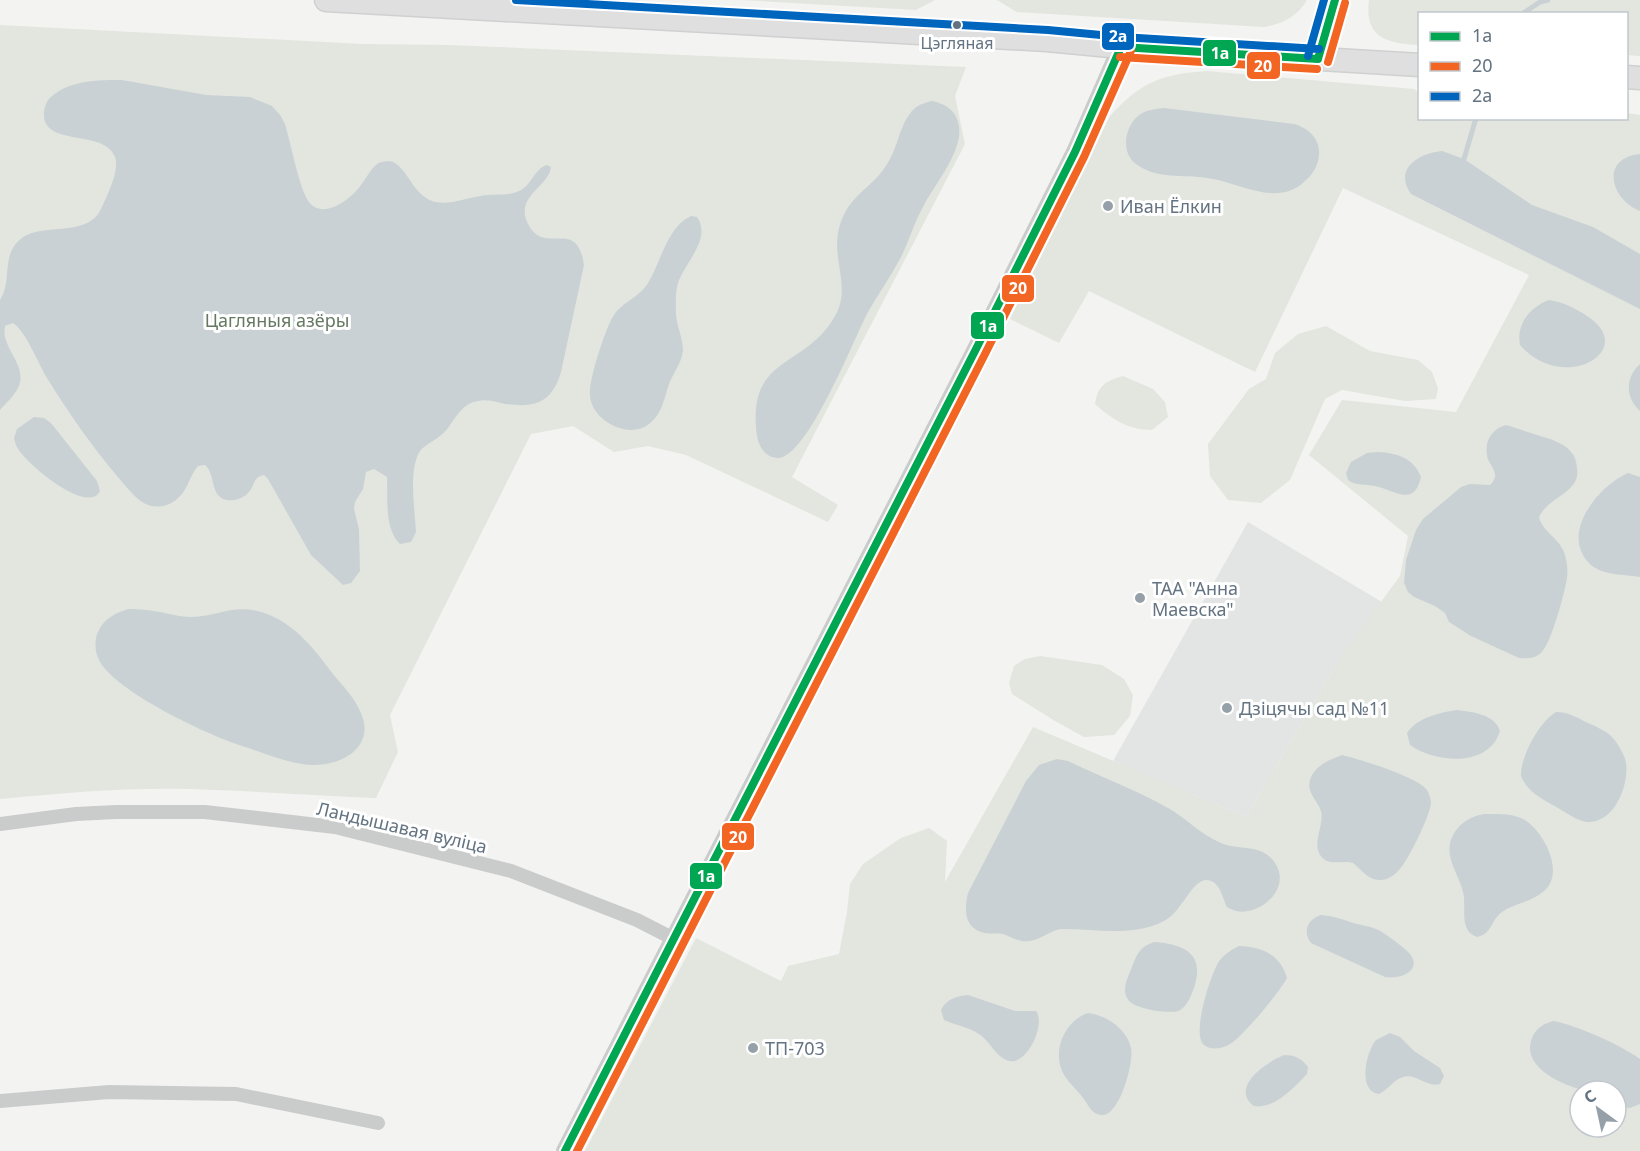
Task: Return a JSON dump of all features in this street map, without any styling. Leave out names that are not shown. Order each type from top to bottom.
[{"type":"main road","points":[[326,0],[1047,40],[1120,47],[1418,65]]},
{"type":"main road","points":[[1318,59],[1335,0]]},
{"type":"street","points":[[565,1151],[1065,173],[1120,47]]},
{"type":"street","name":"Ландышавая вуліца","points":[[0,824],[76,814],[194,812],[335,827],[511,871],[637,920],[674,939]]},
{"type":"street","points":[[0,1101],[109,1092],[236,1094],[378,1123]]},
{"type":"shaded area","points":[[122,80],[206,95],[250,97],[272,106],[285,124],[307,199],[318,208],[331,208],[345,201],[359,188],[373,168],[383,161],[394,162],[427,199],[441,203],[516,192],[525,187],[543,167],[547,165],[551,167],[545,180],[525,206],[528,224],[535,233],[543,237],[568,239],[575,243],[584,265],[561,372],[553,391],[534,404],[516,405],[485,400],[473,402],[460,411],[445,432],[422,448],[414,468],[416,532],[411,542],[400,544],[391,530],[387,477],[374,469],[366,472],[363,489],[355,502],[354,509],[359,529],[360,571],[351,583],[343,585],[311,555],[264,475],[256,479],[249,492],[243,497],[226,500],[216,492],[208,468],[205,465],[198,466],[185,490],[173,502],[154,506],[138,499],[107,464],[80,428],[47,378],[28,341],[13,323],[5,326],[5,334],[6,342],[20,372],[20,380],[12,397],[0,410],[0,300],[6,285],[11,252],[15,244],[31,233],[76,227],[95,218],[101,209],[116,169],[115,157],[109,148],[52,130],[46,123],[44,112],[46,105],[52,96],[76,84]]},
{"type":"shaded area","points":[[932,101],[950,109],[956,116],[959,126],[957,147],[920,213],[901,257],[868,312],[816,419],[789,453],[777,458],[769,456],[761,448],[757,436],[756,410],[760,390],[769,376],[823,333],[835,316],[842,296],[837,244],[842,220],[853,201],[887,164],[904,123],[912,111],[923,103]]},
{"type":"shaded area","points":[[1164,108],[1300,126],[1306,129],[1317,142],[1319,154],[1317,164],[1310,176],[1295,188],[1271,193],[1220,180],[1171,176],[1144,169],[1136,164],[1128,154],[1127,134],[1133,121],[1141,114]]},
{"type":"shaded area","points":[[1442,151],[1464,159],[1532,205],[1593,227],[1640,254],[1640,309],[1411,194],[1405,177],[1411,164],[1425,155]]},
{"type":"shaded area","points":[[1640,154],[1640,211],[1622,198],[1616,189],[1614,180],[1619,163],[1627,157]]},
{"type":"shaded area","points":[[691,216],[697,217],[701,225],[701,234],[696,250],[681,275],[676,291],[676,315],[683,346],[681,359],[660,411],[653,420],[641,428],[622,429],[604,420],[592,405],[590,389],[601,344],[612,318],[648,283],[670,236],[683,221]]},
{"type":"shaded area","points":[[1549,300],[1578,310],[1601,329],[1605,342],[1600,353],[1590,362],[1574,367],[1556,366],[1537,360],[1520,345],[1522,323],[1530,312]]},
{"type":"shaded area","points":[[1640,364],[1640,411],[1629,394],[1629,381]]},
{"type":"shaded area","points":[[34,417],[44,418],[51,423],[97,481],[100,491],[93,497],[83,497],[57,484],[22,455],[14,438],[17,429]]},
{"type":"shaded area","points":[[1506,425],[1566,447],[1572,452],[1577,470],[1573,485],[1546,507],[1539,517],[1544,527],[1563,549],[1567,575],[1561,606],[1545,648],[1536,656],[1528,658],[1519,658],[1471,636],[1449,622],[1445,613],[1435,606],[1414,597],[1408,592],[1404,583],[1406,560],[1416,530],[1423,519],[1461,487],[1470,484],[1490,485],[1493,481],[1495,474],[1488,459],[1488,442],[1492,433]]},
{"type":"shaded area","points":[[1367,453],[1398,455],[1414,465],[1421,477],[1414,492],[1403,495],[1348,480],[1346,473],[1351,462]]},
{"type":"shaded area","points":[[1628,473],[1640,477],[1640,577],[1596,569],[1582,553],[1579,540],[1580,526],[1594,500],[1616,479]]},
{"type":"shaded area","name":"Дзіцячы сад №11","points":[[1248,522],[1382,602],[1342,655],[1246,817],[1113,761]]},
{"type":"shaded area","points":[[128,609],[191,617],[246,609],[277,619],[304,639],[355,701],[364,725],[363,737],[358,746],[350,754],[327,764],[295,763],[210,733],[143,699],[108,672],[99,660],[95,646],[98,632],[104,622]]},
{"type":"shaded area","points":[[1457,710],[1488,717],[1497,725],[1500,731],[1494,743],[1485,751],[1460,759],[1447,758],[1433,756],[1410,745],[1407,733],[1417,723],[1436,714]]},
{"type":"shaded area","points":[[1556,712],[1572,715],[1607,733],[1616,742],[1625,758],[1625,782],[1618,801],[1612,810],[1597,821],[1587,822],[1568,814],[1537,795],[1521,776],[1524,759],[1532,740],[1544,723]]},
{"type":"shaded area","points":[[1342,755],[1401,774],[1421,785],[1429,795],[1431,803],[1427,818],[1408,858],[1395,874],[1387,879],[1371,878],[1353,863],[1328,861],[1320,855],[1317,843],[1322,817],[1320,807],[1309,784],[1318,767]]},
{"type":"shaded area","points":[[1057,759],[1068,761],[1156,801],[1221,843],[1264,853],[1275,863],[1279,874],[1279,884],[1275,894],[1258,908],[1237,911],[1227,907],[1217,886],[1206,880],[1196,886],[1170,917],[1140,929],[1115,931],[1060,929],[1030,941],[978,931],[967,918],[968,893],[1026,781],[1039,765]]},
{"type":"shaded area","points":[[1484,814],[1512,815],[1529,823],[1548,849],[1553,870],[1552,880],[1542,893],[1502,912],[1486,933],[1477,937],[1471,934],[1465,924],[1463,892],[1451,861],[1449,848],[1454,834],[1463,823]]},
{"type":"shaded area","points":[[1321,915],[1379,931],[1412,956],[1413,967],[1405,975],[1385,977],[1311,943],[1307,934],[1308,926],[1313,919]]},
{"type":"shaded area","points":[[1155,942],[1187,951],[1196,964],[1195,985],[1190,998],[1178,1011],[1142,1008],[1127,998],[1126,983],[1138,954],[1142,948]]},
{"type":"shaded area","points":[[1239,946],[1269,953],[1280,963],[1287,978],[1270,1002],[1239,1037],[1226,1046],[1210,1048],[1203,1044],[1200,1037],[1204,1002],[1220,960]]},
{"type":"shaded area","points":[[968,995],[1015,1011],[1036,1011],[1039,1024],[1037,1033],[1029,1050],[1023,1056],[1017,1060],[1005,1060],[979,1034],[944,1020],[941,1010],[946,1003],[956,997]]},
{"type":"shaded area","points":[[1088,1013],[1115,1024],[1129,1041],[1131,1048],[1128,1076],[1120,1097],[1115,1106],[1103,1115],[1091,1109],[1065,1077],[1060,1064],[1062,1038],[1072,1023]]},
{"type":"shaded area","points":[[1553,1021],[1573,1026],[1598,1036],[1640,1059],[1640,1104],[1628,1108],[1628,1079],[1568,1079],[1568,1085],[1538,1067],[1532,1058],[1530,1049],[1532,1038],[1540,1027]]},
{"type":"shaded area","points":[[1390,1033],[1400,1037],[1414,1051],[1440,1068],[1444,1076],[1440,1084],[1431,1084],[1408,1076],[1396,1080],[1379,1094],[1372,1091],[1366,1079],[1369,1053],[1376,1040]]},
{"type":"shaded area","points":[[1284,1055],[1295,1056],[1303,1061],[1308,1067],[1307,1074],[1276,1101],[1269,1105],[1254,1106],[1247,1099],[1248,1083],[1260,1069]]},
{"type":"green space","points":[[741,0],[935,0],[916,10]]},
{"type":"green space","points":[[997,0],[1307,0],[1289,19],[1264,27],[1017,12]]},
{"type":"green space","points":[[1369,0],[1640,0],[1640,56],[1628,55],[1628,12],[1418,12],[1418,45],[1388,40],[1380,36],[1370,23]]},
{"type":"green space","name":"Цагляныя азёры","points":[[0,25],[363,44],[449,45],[966,67],[955,96],[965,144],[792,477],[838,505],[828,522],[686,455],[648,446],[614,452],[573,426],[531,434],[390,715],[398,752],[376,798],[189,789],[135,789],[0,799]]},
{"type":"green space","points":[[1207,71],[1414,89],[1418,92],[1418,120],[1628,120],[1628,113],[1640,115],[1640,1151],[585,1151],[696,938],[781,981],[788,966],[839,954],[850,884],[863,864],[901,838],[929,828],[947,841],[945,882],[1033,727],[1246,817],[1342,655],[1400,576],[1408,536],[1309,455],[1342,400],[1456,412],[1529,275],[1343,188],[1255,372],[1089,291],[1059,343],[1010,319],[1110,116],[1142,88],[1165,78]]},
{"type":"green space","points":[[1326,326],[1370,351],[1418,360],[1432,372],[1438,388],[1436,399],[1405,401],[1342,390],[1325,399],[1290,480],[1261,503],[1228,500],[1210,476],[1208,444],[1249,389],[1266,379],[1275,353],[1298,334]]},
{"type":"green space","points":[[1123,376],[1153,389],[1165,402],[1168,417],[1152,430],[1121,423],[1095,404],[1098,392],[1104,385]]},
{"type":"green space","points":[[1040,656],[1102,665],[1124,679],[1133,695],[1130,716],[1114,735],[1084,737],[1012,694],[1009,683],[1014,666],[1025,659]]},
{"type":"waterway","points":[[1525,12],[1540,2],[1548,0]]},
{"type":"waterway","points":[[1464,159],[1475,120]]},
{"type":"transit line","name":"2а","points":[[516,0],[1048,30],[1122,37],[1319,49]]},
{"type":"transit line","name":"2а","points":[[1308,56],[1324,0]]},
{"type":"transit line","name":"1а","points":[[1318,59],[1335,0]]},
{"type":"transit line","name":"20","points":[[1328,62],[1345,3]]},
{"type":"transit line","name":"1а","points":[[1121,47],[1318,59]]},
{"type":"transit line","name":"1а","points":[[565,1151],[976,349],[1075,152],[1121,47]]},
{"type":"transit line","name":"20","points":[[577,1151],[985,354],[1084,157],[1131,51]]},
{"type":"transit line","name":"20","points":[[1120,57],[1317,69]]},
{"type":"place","name":"Цэгляная","points":[[957,25]]},
{"type":"place","name":"Иван Ёлкин","points":[[1108,206]]},
{"type":"place","name":"ТАА \"Анна Маевска\"","points":[[1140,598]]},
{"type":"place","name":"Дзіцячы сад №11","points":[[1227,708]]},
{"type":"place","name":"ТП-703","points":[[753,1048]]}]
